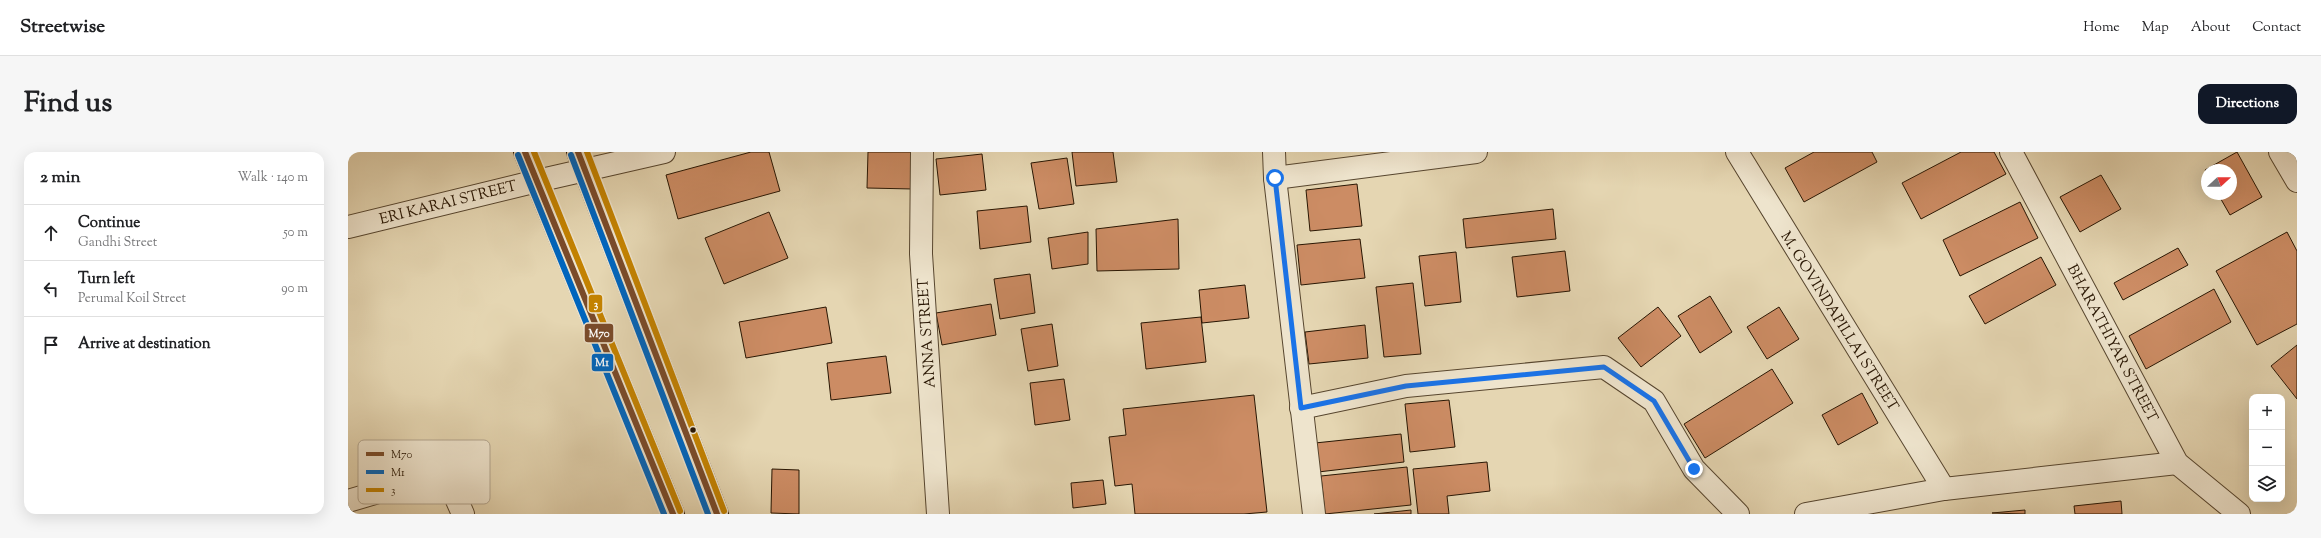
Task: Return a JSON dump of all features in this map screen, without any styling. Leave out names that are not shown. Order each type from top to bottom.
[{"type":"main road","points":[[525,152],[673,514]]},
{"type":"main road","points":[[581,160],[717,514]]},
{"type":"street","name":"ERI KARAI STREET","points":[[348,227],[537,181],[581,160],[664,152]]},
{"type":"street","name":"ANNA STREET","points":[[922,152],[921,254],[938,514]]},
{"type":"street","points":[[1274,152],[1275,178],[1314,514]]},
{"type":"street","points":[[1275,178],[1476,152]]},
{"type":"street","name":"M. GOVINDAPILLAI STREET","points":[[1737,152],[1944,489]]},
{"type":"street","name":"BHARATHIYAR STREET","points":[[2011,152],[2177,464],[2239,514]]},
{"type":"street","points":[[2280,152],[2297,181]]},
{"type":"street","points":[[1301,408],[1406,386],[1604,367],[1654,401],[1694,469],[1738,514]]},
{"type":"street","points":[[1806,514],[1944,489],[2177,464]]},
{"type":"street","points":[[348,501],[358,498]]},
{"type":"street","points":[[459,504],[463,514]]},
{"type":"building","points":[[751,152],[769,152],[780,191],[678,219],[666,175]]},
{"type":"building","points":[[868,152],[914,152],[913,189],[867,188]]},
{"type":"building","points":[[1072,152],[1113,152],[1117,182],[1076,186]]},
{"type":"building","points":[[1814,152],[1872,152],[1877,162],[1804,202],[1785,168]]},
{"type":"building","points":[[1961,152],[1994,152],[2006,174],[1921,219],[1902,183]]},
{"type":"building","points":[[2237,152],[2262,197],[2230,215],[2221,200],[2237,200],[2237,164],[2216,164]]},
{"type":"building","points":[[982,154],[986,190],[940,195],[936,159]]},
{"type":"building","points":[[1067,158],[1074,204],[1039,209],[1031,163]]},
{"type":"building","points":[[2101,175],[2121,209],[2080,232],[2060,197]]},
{"type":"building","points":[[1357,184],[1362,226],[1310,231],[1306,190]]},
{"type":"building","points":[[2020,202],[2038,238],[1960,276],[1943,240]]},
{"type":"building","points":[[1027,206],[1031,242],[980,249],[977,211]]},
{"type":"building","points":[[1553,209],[1556,239],[1466,248],[1463,219]]},
{"type":"building","points":[[769,212],[788,258],[724,284],[705,238]]},
{"type":"building","points":[[1178,219],[1179,269],[1097,271],[1096,229]]},
{"type":"building","points":[[1088,232],[1088,264],[1052,269],[1048,238]]},
{"type":"building","points":[[2287,232],[2297,251],[2297,324],[2257,345],[2216,271]]},
{"type":"building","points":[[1360,239],[1365,278],[1301,285],[1297,245]]},
{"type":"building","points":[[2178,248],[2188,265],[2123,300],[2114,283]]},
{"type":"building","points":[[1565,251],[1570,291],[1517,297],[1512,257]]},
{"type":"building","points":[[1456,252],[1461,302],[1425,306],[1419,256]]},
{"type":"building","points":[[2041,257],[2056,285],[1985,324],[1969,296]]},
{"type":"building","points":[[1030,274],[1035,313],[1000,319],[994,279]]},
{"type":"building","points":[[1413,283],[1421,354],[1384,357],[1376,287]]},
{"type":"building","points":[[1245,285],[1249,318],[1202,323],[1199,290]]},
{"type":"building","points":[[2214,289],[2231,322],[2146,369],[2129,336]]},
{"type":"building","points":[[1710,296],[1732,332],[1700,353],[1678,316]]},
{"type":"building","points":[[991,304],[996,335],[942,345],[936,313]]},
{"type":"building","points":[[826,307],[832,343],[746,358],[739,322]]},
{"type":"building","points":[[1658,307],[1681,336],[1641,367],[1618,338]]},
{"type":"building","points":[[1779,307],[1799,339],[1767,359],[1747,327]]},
{"type":"building","points":[[1201,317],[1206,362],[1146,369],[1141,323]]},
{"type":"building","points":[[1052,324],[1058,366],[1028,371],[1021,329]]},
{"type":"building","points":[[1365,325],[1368,358],[1309,364],[1305,332]]},
{"type":"building","points":[[2297,345],[2297,399],[2271,366]]},
{"type":"building","points":[[886,356],[891,393],[831,400],[827,363]]},
{"type":"building","points":[[1772,369],[1793,403],[1705,458],[1684,424]]},
{"type":"building","points":[[1064,379],[1070,420],[1035,425],[1030,383]]},
{"type":"building","points":[[1862,393],[1878,423],[1838,445],[1822,415]]},
{"type":"building","points":[[1254,395],[1267,512],[1244,514],[1135,514],[1132,484],[1115,486],[1109,437],[1126,435],[1123,409]]},
{"type":"building","points":[[1449,400],[1455,447],[1410,452],[1405,404]]},
{"type":"building","points":[[1401,434],[1404,462],[1318,472],[1315,443]]},
{"type":"building","points":[[1487,462],[1490,491],[1447,496],[1449,514],[1418,514],[1413,469]]},
{"type":"building","points":[[1407,467],[1411,505],[1325,514],[1321,476]]},
{"type":"building","points":[[772,469],[799,470],[799,514],[771,513]]},
{"type":"building","points":[[1103,480],[1106,504],[1073,508],[1071,483]]},
{"type":"building","points":[[2121,501],[2122,514],[2075,514],[2074,506]]},
{"type":"building","points":[[1411,510],[1411,514],[1374,514]]},
{"type":"building","points":[[2025,510],[2025,514],[1992,513]]},
{"type":"transit line","name":"M70","points":[[525,152],[673,514]]},
{"type":"transit line","name":"3","points":[[534,152],[680,511]]},
{"type":"transit line","name":"M70","points":[[578,152],[717,514]]},
{"type":"transit line","name":"3","points":[[587,152],[724,511]]},
{"type":"transit line","name":"M1","points":[[518,155],[664,514]]},
{"type":"transit line","name":"M1","points":[[571,155],[708,514]]},
{"type":"route","points":[[1275,178],[1301,408],[1406,386],[1604,367],[1654,401],[1694,469]]}]
